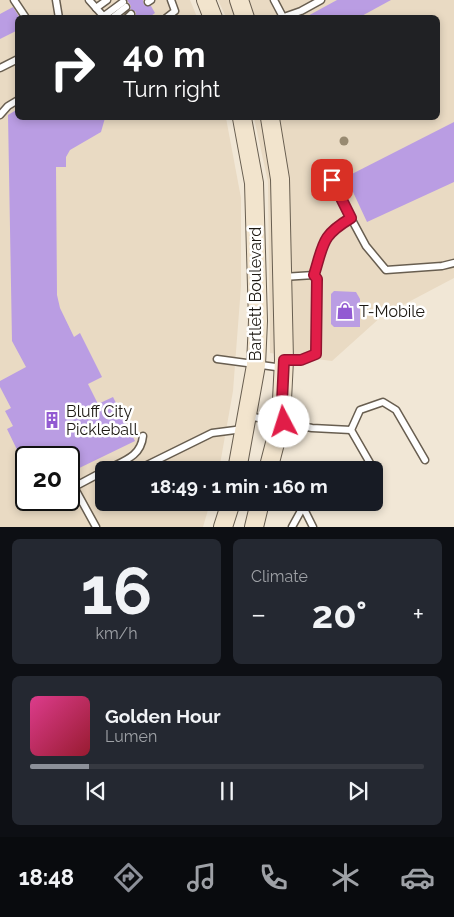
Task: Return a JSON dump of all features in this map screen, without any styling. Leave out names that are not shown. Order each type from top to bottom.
[{"type":"main road","points":[[206,0],[212,15]]},
{"type":"main road","points":[[239,0],[243,15]]},
{"type":"main road","name":"Bartlett Boulevard","points":[[239,461],[256,365],[258,321],[254,183],[242,120]]},
{"type":"main road","name":"Bartlett Boulevard","points":[[270,120],[280,179],[284,364],[281,422],[270,461]]},
{"type":"main road","points":[[223,527],[228,511]]},
{"type":"main road","points":[[254,527],[258,511]]},
{"type":"lane","points":[[14,0],[24,15]]},
{"type":"lane","points":[[56,0],[58,15]]},
{"type":"lane","points":[[89,0],[102,15]]},
{"type":"lane","points":[[96,8],[107,0]]},
{"type":"lane","points":[[170,15],[175,11],[171,0]]},
{"type":"lane","points":[[274,0],[281,15]]},
{"type":"lane","points":[[288,15],[301,11],[321,0]]},
{"type":"lane","points":[[108,15],[125,5],[115,15]]},
{"type":"lane","points":[[0,68],[15,60]]},
{"type":"lane","points":[[0,115],[15,102]]},
{"type":"lane","points":[[327,167],[338,194],[366,246],[386,270],[442,266],[454,263]]},
{"type":"lane","points":[[217,359],[256,365],[284,364],[316,354],[317,279],[314,275],[324,239],[335,228],[351,218]]},
{"type":"lane","points":[[282,277],[314,275]]},
{"type":"lane","points":[[352,430],[360,410],[383,402],[396,410],[424,460]]},
{"type":"lane","points":[[157,461],[212,433],[246,422],[281,422],[312,428],[352,430]]},
{"type":"lane","points":[[352,430],[369,461]]},
{"type":"lane","points":[[121,461],[139,450],[143,436]]},
{"type":"lane","points":[[95,476],[74,487],[96,527]]},
{"type":"lane","points":[[292,527],[301,511]]},
{"type":"lane","points":[[305,511],[313,527]]},
{"type":"shaded area","points":[[0,0],[190,0],[196,15],[15,15],[15,120],[226,120],[241,198],[241,286],[233,391],[221,461],[95,461],[95,511],[208,511],[203,527],[0,527]]},
{"type":"shaded area","points":[[218,0],[454,0],[454,278],[382,316],[332,361],[270,353],[268,182],[254,120],[440,120],[440,15],[225,15]]},
{"type":"building","points":[[127,0],[143,0],[144,5],[151,6],[155,13],[152,15],[136,15],[136,12],[130,9],[131,6]]},
{"type":"building","points":[[337,0],[391,0],[364,15],[310,15]]},
{"type":"building","points":[[13,7],[18,15],[15,15],[15,32],[0,39],[0,14]]},
{"type":"building","points":[[15,111],[15,120],[104,120],[101,132],[70,150],[66,157],[66,167],[56,167],[57,295],[60,308],[74,337],[80,333],[102,377],[88,384],[98,404],[113,397],[135,441],[80,468],[80,446],[15,446],[7,429],[13,426],[5,411],[11,408],[0,387],[0,381],[26,367],[12,341],[8,115]]},
{"type":"building","points":[[454,122],[454,182],[367,222],[346,177]]},
{"type":"building","name":"T-Mobile","points":[[334,291],[356,292],[360,299],[360,327],[334,327],[331,324],[331,294]]},
{"type":"place","name":"T-Mobile","points":[[345,311]]},
{"type":"place","name":"Bluff City Pickleball","points":[[52,420]]},
{"type":"route","points":[[284,422],[281,422],[284,360],[301,360],[316,354],[317,279],[314,275],[324,239],[335,228],[351,218],[332,180]]}]
